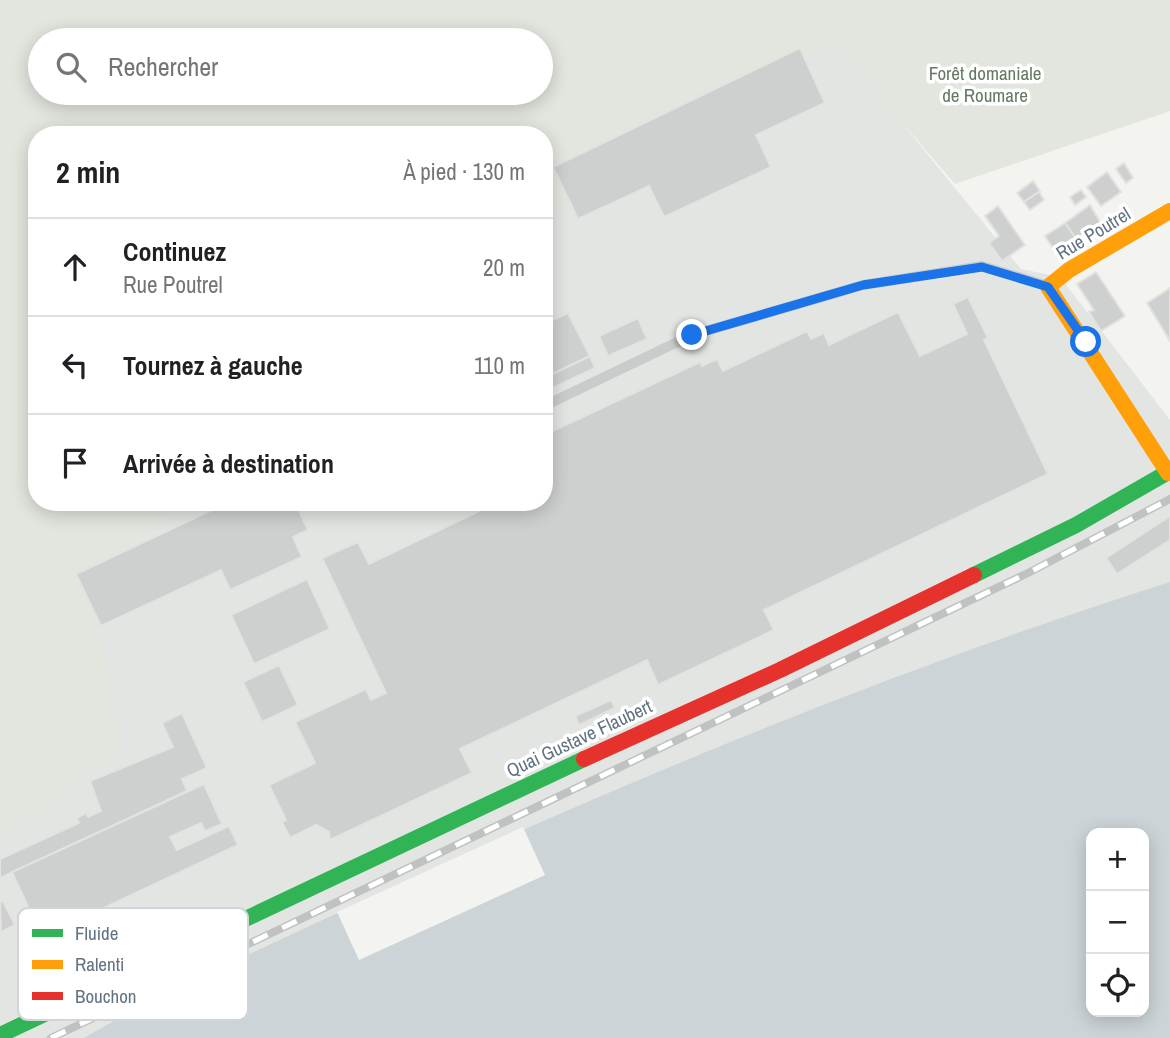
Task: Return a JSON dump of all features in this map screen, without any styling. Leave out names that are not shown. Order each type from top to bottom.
[{"type":"main road","name":"Rue Poutrel","points":[[1169,472],[1048,287],[1069,270],[1170,211]]},
{"type":"main road","name":"Quai Gustave Flaubert","points":[[248,917],[480,806],[780,670],[1076,525],[1169,472]]},
{"type":"main road","name":"Quai Gustave Flaubert","points":[[0,1035],[31,1020]]},
{"type":"lane","points":[[553,402],[692,335],[863,285],[982,267],[1048,287]]},
{"type":"shaded area","points":[[832,23],[867,80],[1021,269],[1060,277],[1170,420],[1170,588],[234,1038],[0,1038],[0,836],[74,582],[154,511],[553,511],[553,162]]},
{"type":"shaded area","points":[[1170,582],[1170,1038],[84,1038],[116,1020],[248,1020],[248,955],[522,830],[778,723],[1038,626]]},
{"type":"green space","name":"Forêt domaniale de Roumare","points":[[0,0],[1170,0],[1170,111],[955,184],[836,46],[660,121],[553,207],[553,126],[28,126],[28,511],[170,511],[90,575],[121,748],[0,840]]},
{"type":"pier","points":[[523,827],[545,875],[359,960],[337,912]]},
{"type":"building","points":[[800,48],[825,103],[756,135],[771,167],[664,217],[649,186],[578,219],[553,167]]},
{"type":"building","points":[[1124,163],[1133,178],[1126,183],[1116,169]]},
{"type":"building","points":[[1107,172],[1121,192],[1101,206],[1087,187]]},
{"type":"building","points":[[1033,181],[1040,191],[1024,202],[1017,193]]},
{"type":"building","points":[[1081,190],[1086,197],[1075,205],[1070,197]]},
{"type":"building","points":[[1039,192],[1044,200],[1030,210],[1024,202]]},
{"type":"building","points":[[1090,205],[1103,227],[1079,243],[1065,223]]},
{"type":"building","points":[[998,206],[1025,245],[1002,261],[989,243],[999,236],[985,216]]},
{"type":"building","points":[[1065,223],[1079,243],[1058,256],[1045,236]]},
{"type":"building","points":[[1096,272],[1125,316],[1101,331],[1089,312],[1094,310],[1077,284]]},
{"type":"building","points":[[1170,288],[1170,341],[1147,303]]},
{"type":"building","points":[[968,297],[988,338],[984,340],[1048,474],[764,610],[774,630],[658,685],[647,660],[460,749],[472,773],[330,840],[329,832],[316,825],[290,838],[282,822],[286,820],[269,785],[315,763],[295,722],[366,689],[371,700],[386,693],[322,558],[358,542],[369,564],[479,511],[553,511],[553,431],[700,362],[702,366],[717,359],[723,371],[807,331],[811,339],[824,333],[829,345],[898,312],[920,356],[967,334],[953,304]]},
{"type":"building","points":[[568,313],[590,356],[553,374],[553,320]]},
{"type":"building","points":[[638,318],[647,339],[608,356],[599,336]]},
{"type":"building","points":[[590,356],[595,368],[553,388],[553,374]]},
{"type":"building","points":[[210,511],[299,511],[308,530],[293,537],[302,557],[230,590],[221,570],[101,626],[76,574]]},
{"type":"building","points":[[1170,516],[1170,540],[1117,574],[1106,558]]},
{"type":"building","points":[[307,579],[330,629],[254,664],[231,615]]},
{"type":"building","points":[[279,665],[298,705],[262,722],[243,682]]},
{"type":"building","points":[[611,700],[615,708],[579,725],[575,716]]},
{"type":"building","points":[[182,713],[207,768],[182,779],[187,791],[0,878],[0,859],[79,823],[77,818],[86,813],[88,817],[101,811],[90,781],[173,747],[162,723]]},
{"type":"building","points":[[204,784],[222,824],[205,831],[201,823],[170,837],[177,850],[229,826],[238,845],[104,908],[29,908],[12,872]]},
{"type":"building","points":[[3,901],[15,925],[1,932],[0,903]]},
{"type":"railway","points":[[248,944],[1028,573],[1170,499]]},
{"type":"railway","points":[[51,1038],[89,1020]]},
{"type":"traffic: fast","points":[[974,575],[1076,525],[1170,471]]},
{"type":"traffic: fast","points":[[248,918],[584,759]]},
{"type":"traffic: fast","points":[[0,1035],[32,1020]]},
{"type":"traffic: slow","points":[[1168,473],[1048,287],[1069,270],[1170,211]]},
{"type":"traffic: jam","points":[[584,759],[780,670],[974,575]]},
{"type":"route","points":[[692,335],[863,285],[982,267],[1048,287],[1086,342]]}]
